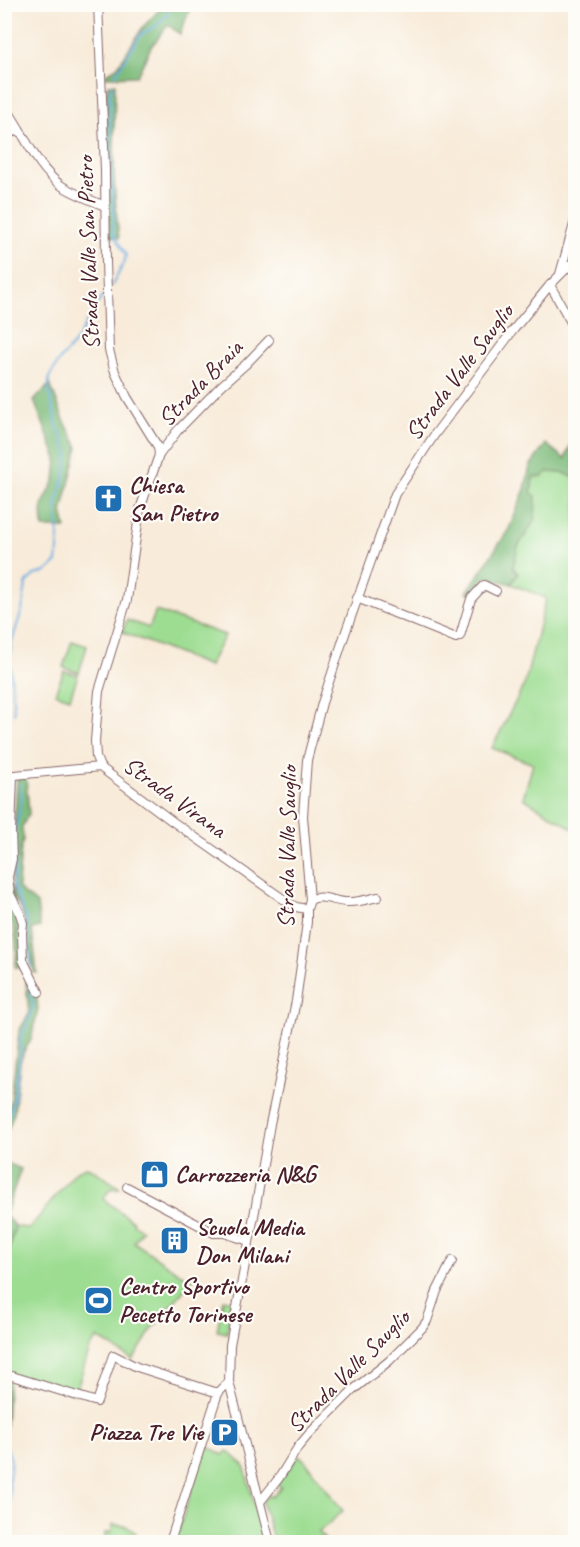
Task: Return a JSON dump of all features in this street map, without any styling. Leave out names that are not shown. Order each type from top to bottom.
[{"type":"street","name":"Strada Valle San Pietro","points":[[98,4],[109,350],[115,372],[127,398],[158,447],[159,455]]},
{"type":"street","points":[[4,105],[43,167],[61,185],[105,206]]},
{"type":"street","points":[[4,135],[20,130]]},
{"type":"street","points":[[559,275],[576,217]]},
{"type":"street","name":"Strada Valle Sauglio","points":[[270,1542],[229,1382],[230,1345],[270,1124],[296,1001],[310,900],[303,816],[308,760],[322,704],[395,494],[456,405],[514,329],[550,285],[576,259]]},
{"type":"street","points":[[550,285],[576,335]]},
{"type":"street","name":"Strada Braia","points":[[159,455],[178,430],[269,340]]},
{"type":"street","points":[[100,767],[96,757],[95,741],[99,691],[127,600],[140,509],[159,455]]},
{"type":"street","points":[[357,598],[456,638],[460,636],[471,598],[484,585],[496,591]]},
{"type":"street","name":"Strada Virana","points":[[9,776],[100,767],[286,902],[307,909]]},
{"type":"street","points":[[9,776],[12,859],[8,877],[10,894],[20,911],[23,923],[23,960],[39,992]]},
{"type":"street","points":[[310,900],[322,897],[341,902],[352,902],[378,897]]},
{"type":"street","points":[[127,1187],[214,1233],[224,1233],[249,1241]]},
{"type":"street","name":"Strada Valle Sauglio","points":[[260,1502],[309,1434],[353,1390],[389,1361],[427,1321],[437,1291],[452,1261]]},
{"type":"street","points":[[12,1376],[98,1402],[112,1355],[137,1367],[219,1392]]},
{"type":"street","points":[[170,1542],[219,1392],[229,1382]]},
{"type":"green space","points":[[162,5],[191,6],[180,34],[168,25],[151,47],[137,76],[106,77],[106,74],[118,66],[143,27]]},
{"type":"green space","points":[[115,84],[114,180],[119,238],[109,236],[106,95],[108,85]]},
{"type":"green space","points":[[50,384],[63,418],[78,447],[62,512],[66,528],[43,528],[42,506],[55,480],[57,459],[34,401]]},
{"type":"green space","points":[[575,443],[575,478],[564,473],[547,472],[542,477],[533,477],[531,492],[536,496],[535,520],[518,546],[513,567],[518,574],[511,584],[485,577],[471,594],[467,592],[509,529],[525,489],[530,466],[546,444],[565,459],[571,444]]},
{"type":"green space","points":[[547,472],[564,473],[576,478],[575,830],[523,798],[533,764],[492,748],[525,683],[546,598],[511,584],[518,574],[513,567],[518,546],[535,520],[531,492],[533,477]]},
{"type":"green space","points":[[156,611],[225,635],[209,666],[122,632],[127,620],[149,628]]},
{"type":"green space","points":[[72,641],[87,646],[79,673],[63,667]]},
{"type":"green space","points":[[64,671],[78,675],[70,698],[55,693]]},
{"type":"green space","points":[[26,778],[29,813],[22,827],[23,840],[18,887],[24,895],[37,904],[40,927],[32,929],[37,973],[34,973],[21,909],[13,896],[17,779]]},
{"type":"green space","points":[[4,836],[8,836],[10,849],[7,876],[16,910],[24,968],[15,967],[15,932],[8,912],[5,912]]},
{"type":"green space","points":[[30,981],[36,991],[38,1009],[31,1040],[20,1063],[14,1113],[5,1138],[5,1124],[11,1099],[19,1031],[29,1014],[26,982]]},
{"type":"green space","points":[[5,1162],[21,1169],[5,1215]]},
{"type":"green space","name":"Centro Sportivo Pecetto Torinese","points":[[86,1167],[120,1188],[110,1189],[103,1199],[142,1230],[134,1242],[181,1274],[193,1279],[152,1329],[133,1360],[98,1338],[90,1348],[75,1394],[5,1373],[4,1270],[15,1226],[29,1229],[76,1171]]},
{"type":"green space","points":[[5,1215],[15,1226],[5,1270]]},
{"type":"green space","points":[[223,1299],[233,1301],[227,1333],[217,1331]]},
{"type":"green space","points":[[5,1378],[9,1380],[5,1437]]},
{"type":"green space","points":[[209,1447],[223,1455],[227,1451],[244,1465],[264,1542],[175,1542],[202,1457]]},
{"type":"green space","points":[[299,1455],[343,1511],[319,1532],[325,1540],[274,1542],[262,1502],[269,1495],[272,1497],[281,1487],[277,1484]]},
{"type":"green space","points":[[112,1525],[126,1526],[136,1533],[134,1542],[105,1542],[105,1533],[112,1532]]},
{"type":"waterway","points":[[115,75],[142,33],[155,27],[168,14],[170,4]]},
{"type":"waterway","points":[[112,86],[110,94],[113,232],[126,255],[112,285]]},
{"type":"waterway","points":[[14,713],[10,663],[11,644],[22,610],[26,584],[34,575],[46,572],[57,562],[59,536],[56,506],[65,476],[68,453],[56,422],[49,391],[49,377],[77,340],[104,295]]},
{"type":"waterway","points":[[14,835],[22,799],[20,784]]},
{"type":"waterway","points":[[15,844],[15,856]]},
{"type":"waterway","points":[[15,862],[13,885],[27,921],[31,967]]},
{"type":"waterway","points":[[4,1132],[14,1099],[21,1049],[20,1040],[33,1006],[28,978]]},
{"type":"waterway","points":[[4,1441],[11,1460],[9,1533],[4,1541]]},
{"type":"place","name":"Chiesa San Pietro","points":[[108,499]]},
{"type":"place","name":"Carrozzeria N&G","points":[[154,1174]]},
{"type":"place","name":"Scuola Media Don Milani","points":[[175,1241]]},
{"type":"place","name":"Centro Sportivo Pecetto Torinese","points":[[98,1300]]},
{"type":"place","name":"Piazza Tre Vie","points":[[224,1432]]}]
